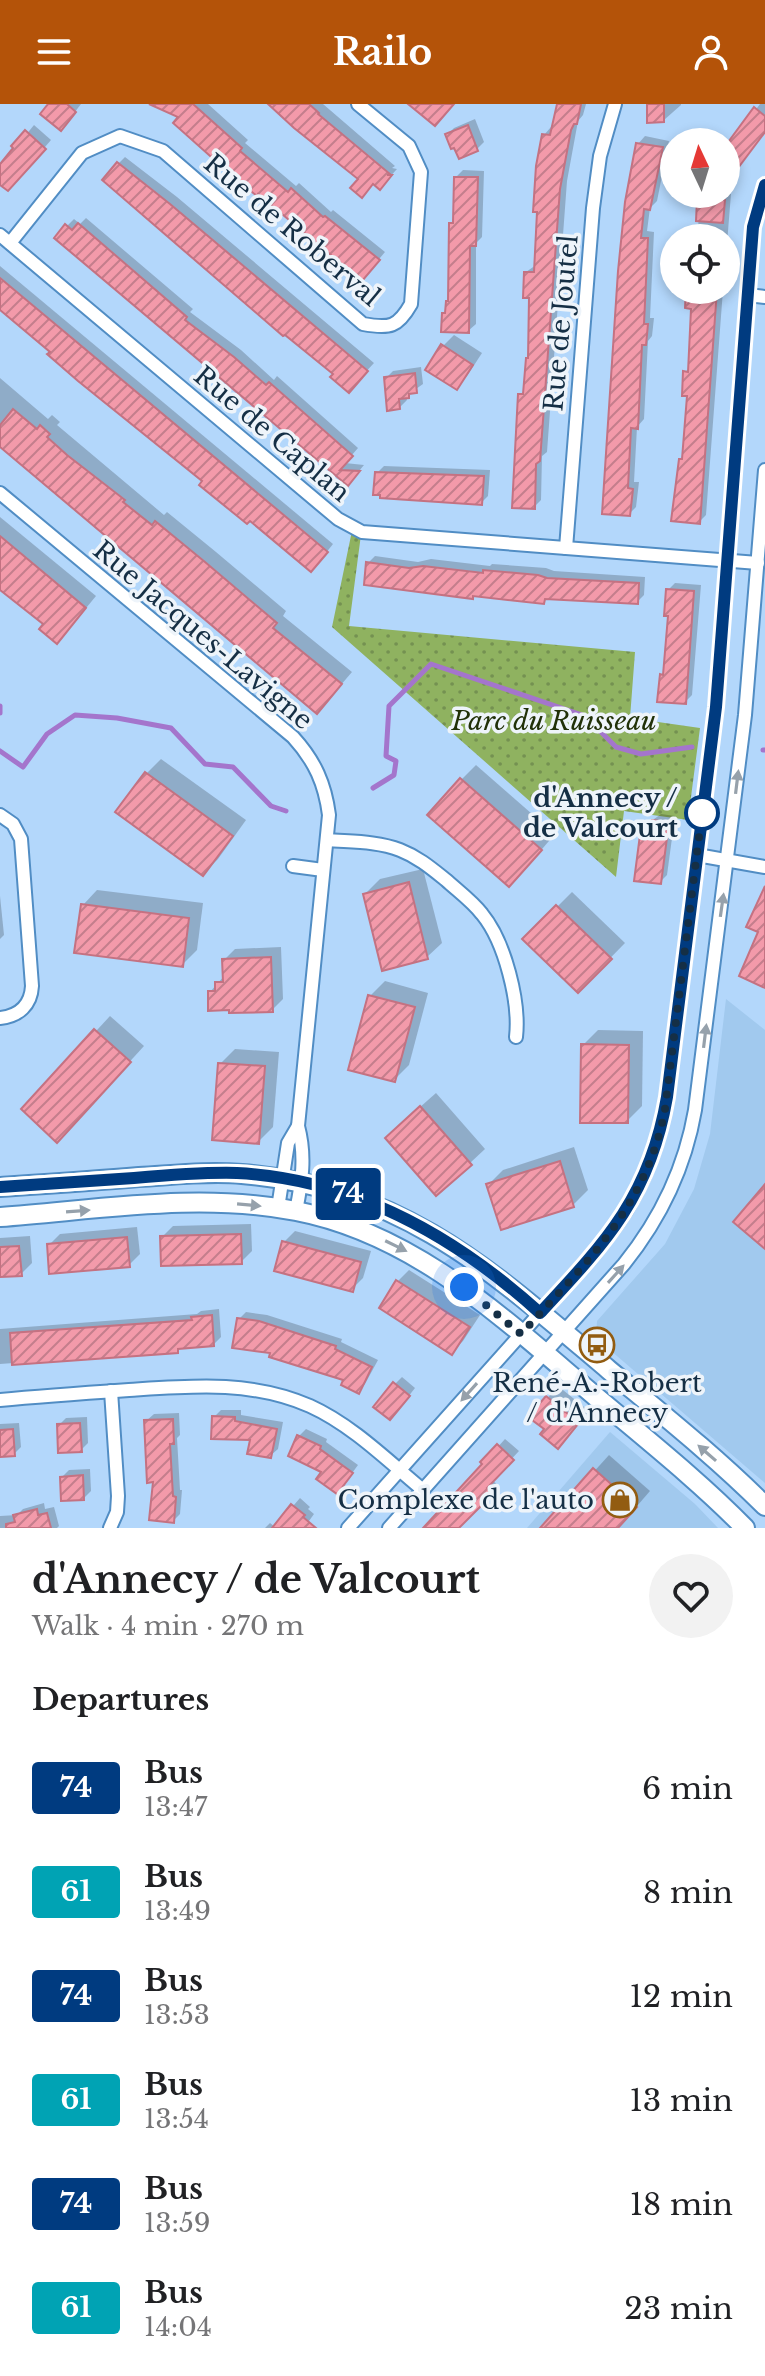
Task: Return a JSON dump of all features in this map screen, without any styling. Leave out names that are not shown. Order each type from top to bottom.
[{"type":"street","name":"Rue de Roberval","points":[[5,239],[82,153],[120,136],[163,151],[363,324],[382,328],[401,321],[411,304],[421,172],[409,146],[358,104]]},
{"type":"street","name":"Rue de Joutel","points":[[566,548],[592,221],[600,156],[615,104]]},
{"type":"street","points":[[348,1528],[614,1229],[639,1190],[654,1154],[667,1097],[716,707],[753,227],[765,185]]},
{"type":"street","name":"Rue de Caplan","points":[[5,239],[338,519],[362,532],[758,563]]},
{"type":"street","points":[[748,295],[765,297]]},
{"type":"street","points":[[389,1528],[646,1237],[682,1165],[695,1110],[748,694],[765,470]]},
{"type":"street","name":"Rue Jacques-Lavigne","points":[[0,493],[293,737],[322,779],[329,815],[298,1126],[303,1145],[302,1182],[287,1210]]},
{"type":"street","points":[[0,815],[13,824],[21,839],[32,986],[24,1008],[14,1015],[0,1018]]},
{"type":"street","points":[[327,840],[389,846],[409,853],[427,864],[479,910],[494,935],[514,989],[518,1013],[516,1037]]},
{"type":"street","points":[[697,855],[765,867]]},
{"type":"street","points":[[293,866],[323,870]]},
{"type":"street","name":"Rue Jacques-Lavigne","points":[[287,1210],[282,1179],[288,1143],[298,1126]]},
{"type":"street","points":[[0,1187],[196,1173],[240,1173],[302,1182],[373,1203],[429,1230],[474,1258],[707,1453],[765,1506]]},
{"type":"street","points":[[0,1217],[192,1203],[287,1210],[365,1232],[421,1259],[464,1287],[697,1483],[745,1528]]},
{"type":"street","points":[[0,1400],[204,1385],[238,1387],[273,1394],[333,1419],[423,1490]]},
{"type":"street","points":[[110,1528],[117,1512],[118,1496],[111,1391]]},
{"type":"shaded area","points":[[726,999],[765,1030],[765,1483],[596,1338],[597,1321],[665,1244],[694,1189],[710,1134]]},
{"type":"shaded area","points":[[610,1432],[695,1504],[718,1528],[527,1528]]},
{"type":"green space","name":"Parc du Ruisseau","points":[[353,526],[362,527],[349,626],[635,652],[630,718],[700,728],[688,820],[624,811],[616,877],[332,627]]},
{"type":"building","points":[[48,104],[67,104],[76,112],[61,131],[40,114]]},
{"type":"building","points":[[149,104],[193,104],[242,148],[240,151],[288,192],[291,188],[323,217],[380,260],[362,281],[237,180],[173,123],[178,117]]},
{"type":"building","points":[[268,104],[309,104],[390,174],[387,175],[392,175],[380,190],[373,184],[362,198],[350,188],[358,179]]},
{"type":"building","points":[[408,104],[454,104],[435,126]]},
{"type":"building","points":[[557,104],[581,104],[577,124],[571,130],[560,189],[540,461],[536,464],[535,509],[512,508],[518,394],[523,394],[528,358],[529,298],[523,298],[524,272],[534,272],[536,166],[542,134],[550,135]]},
{"type":"building","points":[[647,104],[664,104],[664,122],[647,123]]},
{"type":"building","points":[[754,107],[765,116],[765,132],[740,165],[740,128]]},
{"type":"building","points":[[468,125],[478,151],[459,159],[445,134]]},
{"type":"building","points":[[25,130],[46,149],[8,191],[0,185],[0,164]]},
{"type":"building","points":[[636,143],[660,147],[650,210],[644,209],[641,238],[648,238],[644,324],[648,324],[646,345],[642,345],[638,429],[631,428],[628,488],[633,489],[630,516],[602,514],[625,202]]},
{"type":"building","points":[[117,162],[368,371],[349,393],[330,377],[333,374],[283,336],[102,180]]},
{"type":"building","points":[[454,177],[478,177],[476,246],[470,246],[469,333],[441,332],[442,313],[445,313],[448,301],[449,223],[453,223]]},
{"type":"building","points":[[697,208],[724,208],[723,223],[696,221]]},
{"type":"building","points":[[78,223],[187,317],[185,320],[266,385],[269,382],[353,456],[340,470],[360,471],[348,486],[54,238],[65,224],[72,230]]},
{"type":"building","points":[[0,278],[328,552],[311,572],[250,521],[247,524],[199,485],[202,481],[78,381],[47,354],[50,352],[0,310]]},
{"type":"building","points":[[685,304],[716,304],[700,524],[671,521],[679,459],[682,459],[687,396],[682,396],[683,371],[688,372],[691,309],[685,308]]},
{"type":"building","points":[[441,344],[473,365],[457,390],[425,370]]},
{"type":"building","points":[[415,373],[417,393],[399,399],[400,409],[387,411],[384,377]]},
{"type":"building","points":[[13,409],[37,429],[40,425],[50,434],[47,437],[125,500],[123,502],[152,525],[155,521],[205,562],[277,623],[273,628],[342,684],[317,714],[0,447],[0,425]]},
{"type":"building","points":[[375,472],[484,476],[482,505],[380,498],[380,495],[373,495]]},
{"type":"building","points":[[0,536],[86,608],[57,644],[39,629],[43,624],[0,590]]},
{"type":"building","points":[[366,562],[409,568],[423,566],[639,583],[638,604],[545,599],[544,604],[473,596],[473,599],[364,585]]},
{"type":"building","points":[[666,589],[694,591],[686,704],[657,702],[660,674],[663,675],[668,616],[664,616]]},
{"type":"building","points":[[145,772],[233,836],[203,876],[115,812]]},
{"type":"building","points":[[460,778],[542,850],[509,887],[427,815]]},
{"type":"building","points":[[652,820],[669,822],[661,884],[634,881],[641,827],[651,829]]},
{"type":"building","points":[[409,882],[428,959],[382,971],[363,894]]},
{"type":"building","points":[[765,886],[765,988],[739,976],[758,932],[746,927]]},
{"type":"building","points":[[81,904],[189,918],[183,967],[74,953]]},
{"type":"building","points":[[556,905],[612,959],[578,993],[522,939]]},
{"type":"building","points":[[271,957],[273,1012],[208,1011],[208,991],[215,991],[215,982],[223,982],[222,959]]},
{"type":"building","points":[[368,995],[415,1007],[395,1082],[348,1070]]},
{"type":"building","points":[[94,1029],[131,1062],[57,1143],[21,1109]]},
{"type":"building","points":[[581,1044],[629,1045],[628,1123],[580,1123]]},
{"type":"building","points":[[218,1063],[265,1066],[259,1144],[212,1140]]},
{"type":"building","points":[[420,1106],[472,1165],[436,1196],[385,1138]]},
{"type":"building","points":[[560,1161],[574,1207],[501,1230],[486,1184]]},
{"type":"building","points":[[765,1184],[765,1249],[733,1222]]},
{"type":"building","points":[[241,1234],[242,1264],[161,1266],[160,1236]]},
{"type":"building","points":[[127,1237],[130,1267],[49,1274],[47,1244]]},
{"type":"building","points":[[282,1241],[361,1262],[353,1292],[274,1271]]},
{"type":"building","points":[[19,1246],[22,1276],[0,1277],[0,1247]]},
{"type":"building","points":[[396,1280],[470,1327],[452,1355],[379,1308]]},
{"type":"building","points":[[212,1315],[214,1346],[178,1349],[178,1353],[12,1365],[10,1333],[192,1320],[191,1317]]},
{"type":"building","points":[[237,1318],[259,1321],[336,1346],[335,1349],[372,1367],[359,1394],[341,1385],[343,1380],[269,1357],[270,1353],[232,1348]]},
{"type":"building","points":[[393,1382],[410,1396],[390,1420],[373,1407]]},
{"type":"building","points":[[546,1396],[579,1423],[558,1449],[540,1434],[544,1429],[528,1417]]},
{"type":"building","points":[[212,1416],[235,1417],[235,1421],[277,1429],[271,1458],[247,1454],[250,1440],[211,1439]]},
{"type":"building","points":[[173,1419],[174,1444],[170,1444],[173,1496],[176,1497],[174,1523],[149,1520],[153,1482],[147,1483],[144,1420]]},
{"type":"building","points":[[80,1423],[82,1452],[58,1453],[57,1424]]},
{"type":"building","points":[[13,1429],[15,1456],[0,1457],[0,1430]]},
{"type":"building","points":[[297,1435],[321,1446],[320,1449],[353,1473],[337,1494],[316,1479],[321,1472],[288,1456]]},
{"type":"building","points":[[497,1444],[514,1460],[487,1488],[493,1494],[459,1528],[423,1528],[482,1464],[480,1462]]},
{"type":"building","points":[[593,1468],[637,1507],[618,1528],[540,1528]]},
{"type":"building","points":[[83,1475],[84,1500],[61,1501],[60,1477]]},
{"type":"building","points":[[291,1504],[305,1515],[303,1517],[316,1528],[272,1528]]},
{"type":"building","points":[[37,1509],[38,1515],[47,1513],[51,1528],[6,1528],[6,1524],[15,1522],[13,1515]]},
{"type":"waterway","points":[[373,788],[394,775],[396,761],[386,756],[389,706],[431,664],[585,716],[616,747],[641,754],[692,747]]},
{"type":"waterway","points":[[0,706],[0,713]]},
{"type":"waterway","points":[[0,751],[23,767],[47,734],[75,715],[117,718],[171,728],[205,764],[233,767],[271,806],[286,811]]},
{"type":"bus line","name":"74","points":[[0,1187],[196,1173],[240,1173],[314,1185],[388,1209],[429,1230],[474,1258],[540,1313],[614,1229],[645,1177],[660,1133],[667,1097],[716,707],[753,227],[765,185]]},
{"type":"place","name":"d'Annecy / de Valcourt","points":[[702,813]]},
{"type":"place","name":"René-A.-Robert / d'Annecy","points":[[597,1345]]},
{"type":"place","name":"Complexe de l'auto","points":[[620,1500]]},
{"type":"route","points":[[464,1287],[521,1334],[605,1240],[639,1190],[654,1154],[665,1109],[702,813]]}]
